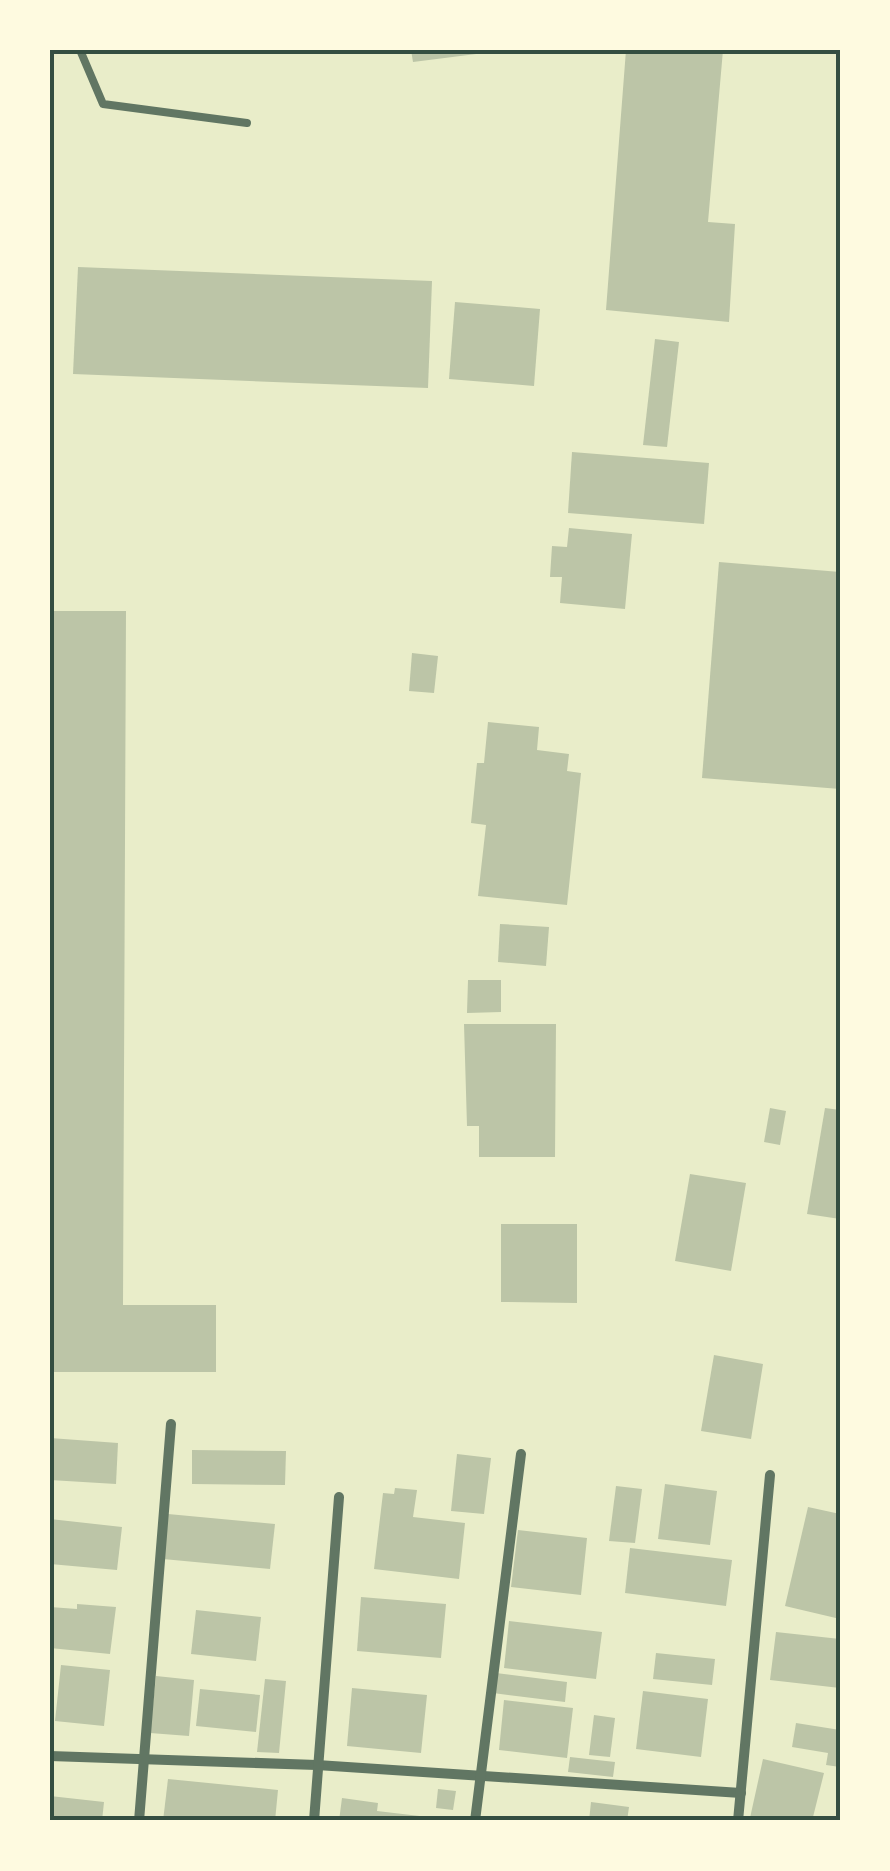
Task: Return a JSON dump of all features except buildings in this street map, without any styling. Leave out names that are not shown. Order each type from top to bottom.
[{"type":"street","points":[[139,1821],[171,1424]]},
{"type":"street","points":[[475,1821],[521,1454]]},
{"type":"street","points":[[738,1821],[770,1475]]},
{"type":"street","points":[[314,1821],[339,1497]]},
{"type":"street","points":[[50,1756],[318,1766],[741,1793]]},
{"type":"lane","points":[[80,50],[102,104],[247,123]]}]
